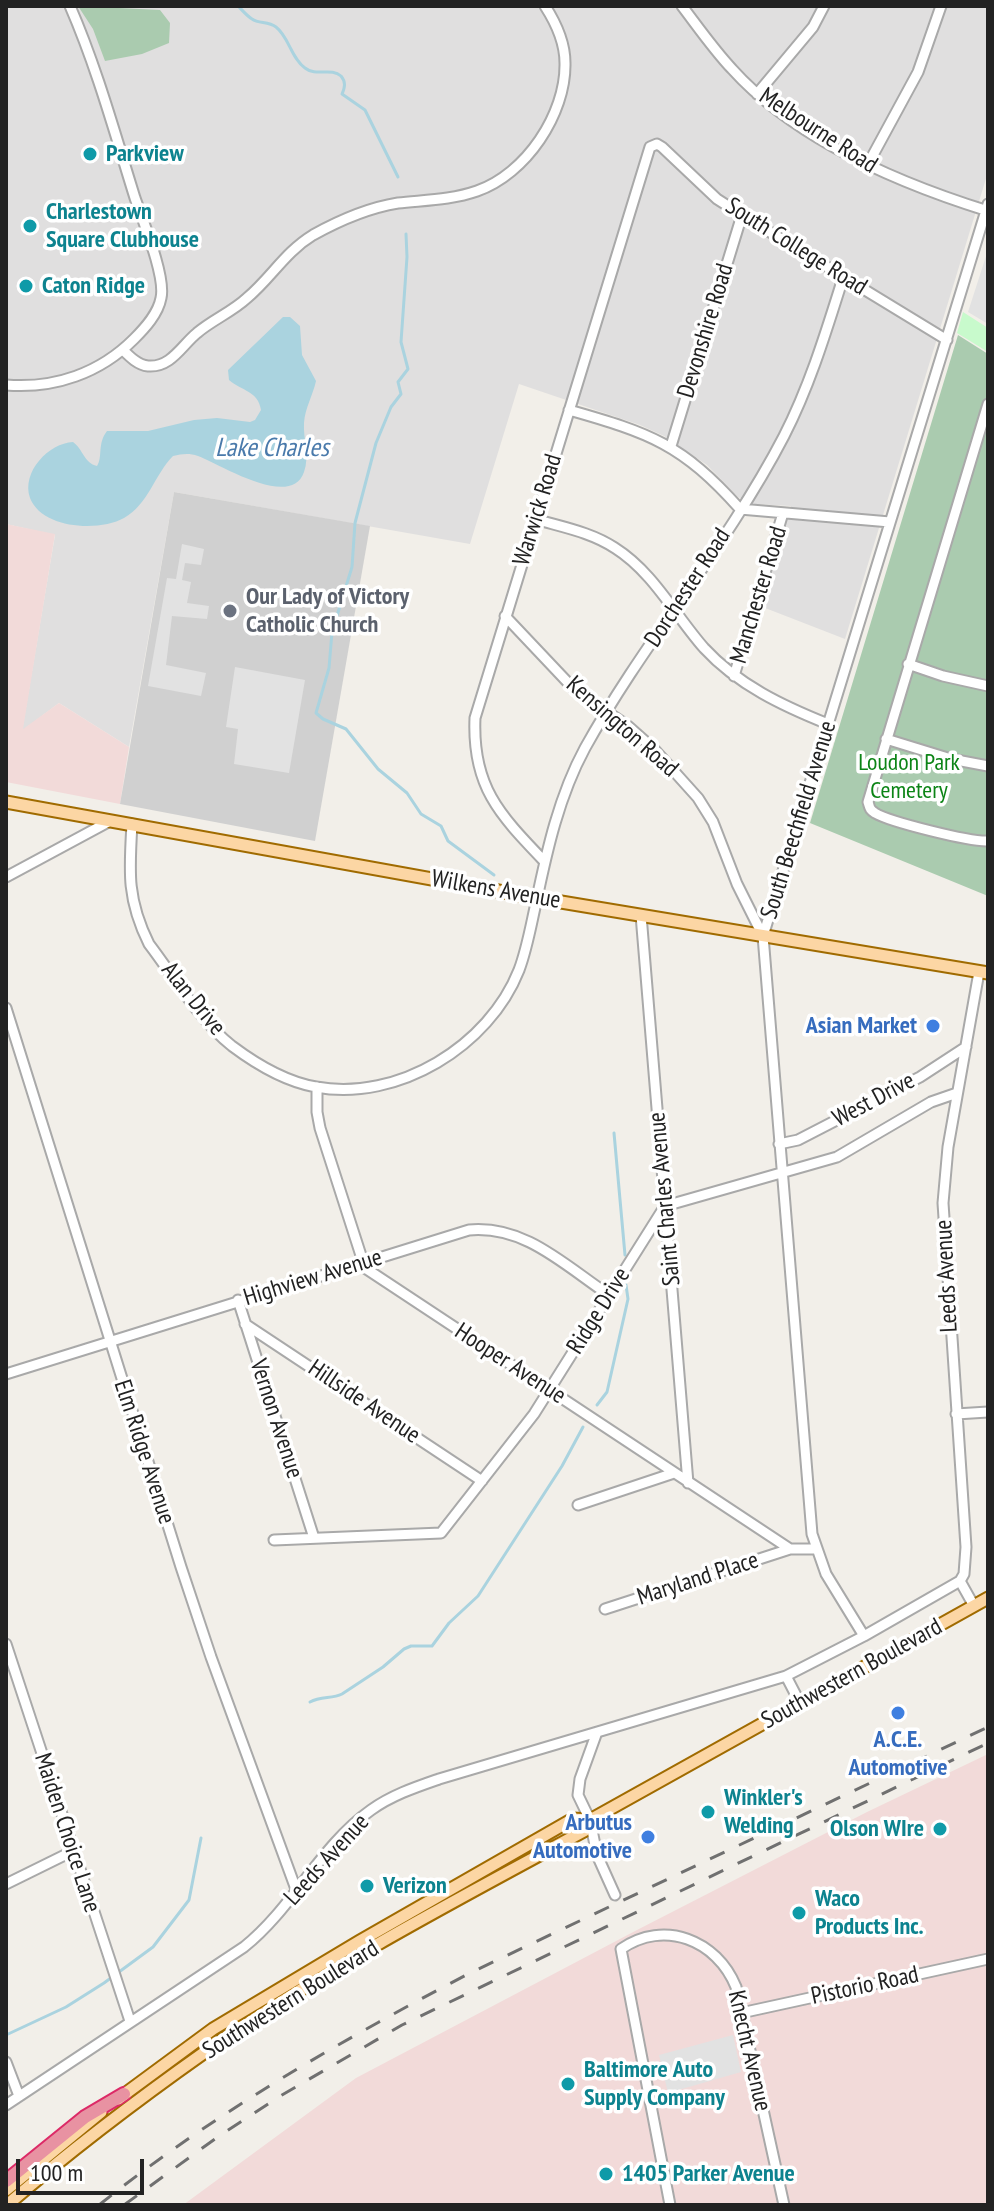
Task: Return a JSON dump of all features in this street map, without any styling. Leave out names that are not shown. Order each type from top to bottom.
[{"type":"highway","points":[[6,2181],[85,2117],[124,2094]]},
{"type":"main road","name":"Wilkens Avenue","points":[[6,802],[537,898],[984,972]]},
{"type":"main road","name":"Southwestern Boulevard","points":[[7,2205],[117,2116],[206,2052],[364,1954],[584,1831],[590,1820],[988,1598]]},
{"type":"main road","name":"Southwestern Boulevard","points":[[6,2190],[124,2094],[213,2029],[573,1819],[590,1820]]},
{"type":"street","points":[[6,385],[57,383],[90,371],[123,350],[144,329],[158,308],[162,289],[100,90],[70,6]]},
{"type":"street","points":[[123,350],[133,360],[148,366],[167,361],[195,334],[246,299],[292,251],[326,228],[377,207],[463,195],[490,186],[507,174],[532,148],[550,120],[562,92],[563,46],[545,6]]},
{"type":"street","name":"Melbourne Road","points":[[682,6],[731,69],[757,94],[793,121],[867,166],[940,196],[987,208]]},
{"type":"street","points":[[757,94],[813,27],[824,6]]},
{"type":"street","points":[[867,166],[918,72],[941,6]]},
{"type":"street","name":"South College Road","points":[[654,144],[662,147],[717,199],[947,340]]},
{"type":"street","name":"Warwick Road","points":[[545,862],[502,817],[480,775],[474,737],[479,701],[648,151],[654,144]]},
{"type":"street","name":"South Beechfield Avenue","points":[[864,1636],[826,1574],[816,1549],[810,1519],[763,936],[987,208]]},
{"type":"street","name":"Devonshire Road","points":[[671,446],[742,215]]},
{"type":"street","name":"Dorchester Road","points":[[537,898],[557,814],[585,748],[772,457],[815,365],[843,278]]},
{"type":"street","points":[[988,404],[869,795],[870,809],[884,816],[966,840],[988,841]]},
{"type":"street","points":[[569,410],[622,425],[671,446],[704,470],[740,509],[890,522]]},
{"type":"street","name":"Manchester Road","points":[[734,676],[783,513]]},
{"type":"street","points":[[535,519],[601,539],[617,549],[645,573],[706,649],[734,676],[780,703],[828,724]]},
{"type":"street","name":"Kensington Road","points":[[505,616],[574,689],[654,749],[698,798],[713,822],[737,884],[763,936]]},
{"type":"street","points":[[908,664],[988,686]]},
{"type":"street","points":[[886,739],[951,759],[988,766]]},
{"type":"street","points":[[6,877],[110,821]]},
{"type":"street","name":"Alan Drive","points":[[132,824],[128,875],[130,895],[149,944],[213,1028],[230,1044],[266,1068],[317,1087],[380,1086],[436,1064],[466,1041],[488,1019],[511,986],[525,950],[537,898]]},
{"type":"street","name":"Saint Charles Avenue","points":[[641,915],[688,1483]]},
{"type":"street","name":"Leeds Avenue","points":[[6,2105],[261,1934],[355,1823],[391,1798],[439,1779],[786,1676],[960,1581],[964,1574],[966,1547],[943,1203],[957,1093],[984,972]]},
{"type":"street","name":"Elm Ridge Avenue","points":[[6,1008],[211,1657],[297,1892]]},
{"type":"street","name":"West Drive","points":[[779,1144],[790,1143],[920,1077],[966,1047]]},
{"type":"street","points":[[317,1087],[320,1128],[362,1262]]},
{"type":"street","points":[[665,1206],[837,1157],[931,1102],[957,1093]]},
{"type":"street","name":"Ridge Drive","points":[[274,1540],[441,1533],[549,1390],[665,1206]]},
{"type":"street","name":"Highview Avenue","points":[[6,1374],[469,1230],[498,1230],[522,1237],[609,1295]]},
{"type":"street","name":"Hooper Avenue","points":[[362,1262],[365,1268],[790,1549]]},
{"type":"street","name":"Vernon Avenue","points":[[238,1300],[314,1538]]},
{"type":"street","name":"Hillside Avenue","points":[[245,1324],[482,1481]]},
{"type":"street","points":[[956,1414],[988,1412]]},
{"type":"street","points":[[578,1505],[674,1473]]},
{"type":"street","points":[[790,1549],[816,1549]]},
{"type":"street","name":"Maryland Place","points":[[605,1609],[790,1549]]},
{"type":"street","points":[[960,1581],[974,1606]]},
{"type":"street","name":"Maiden Choice Lane","points":[[6,1644],[130,2021]]},
{"type":"street","points":[[786,1676],[800,1703]]},
{"type":"street","points":[[597,1732],[580,1779],[578,1795],[590,1820],[597,1855],[615,1895]]},
{"type":"street","points":[[6,1884],[73,1851]]},
{"type":"street","name":"Knecht Avenue","points":[[670,2205],[621,1949],[651,1934],[700,1944],[712,1951],[730,1972],[784,2205]]},
{"type":"street","name":"Pistorio Road","points":[[741,2013],[988,1959]]},
{"type":"street","points":[[6,2062],[19,2096]]},
{"type":"shaded area","points":[[6,6],[988,6],[988,172],[845,639],[760,606],[791,506],[753,504],[738,497],[707,465],[664,436],[519,384],[470,544],[174,492],[129,747],[59,703],[22,731],[55,535],[6,524]]},
{"type":"shaded area","points":[[988,250],[988,324],[968,312]]},
{"type":"shaded area","points":[[174,492],[370,526],[315,841],[120,804]]},
{"type":"shaded area","points":[[6,524],[55,534],[23,729],[59,703],[129,747],[120,804],[6,782]]},
{"type":"shaded area","points":[[182,544],[204,549],[201,565],[185,563],[182,580],[191,582],[187,603],[209,606],[207,619],[172,616],[166,665],[206,673],[201,696],[148,686],[167,578],[176,579]]},
{"type":"shaded area","points":[[235,667],[305,680],[289,773],[234,764],[238,729],[226,727]]},
{"type":"shaded area","points":[[988,1754],[988,2205],[183,2205],[356,2078],[867,1812]]},
{"type":"shaded area","points":[[733,2035],[741,2072],[668,2093],[659,2055]]},
{"type":"green space","points":[[78,6],[160,10],[170,23],[169,43],[142,54],[105,61],[93,29]]},
{"type":"green space","points":[[963,312],[988,328],[988,352],[957,333]]},
{"type":"green space","name":"Loudon Park Cemetery","points":[[958,335],[988,354],[988,896],[810,823]]},
{"type":"water","name":"Lake Charles","points":[[283,317],[290,317],[300,326],[302,355],[316,381],[304,423],[306,466],[297,483],[285,487],[271,486],[198,456],[182,454],[173,456],[139,505],[124,518],[100,525],[72,525],[58,522],[36,508],[28,488],[33,469],[46,453],[64,444],[73,442],[89,462],[97,466],[107,431],[148,431],[217,418],[255,420],[261,410],[257,399],[229,380],[228,370]]},
{"type":"waterway","points":[[238,6],[255,21],[276,27],[296,59],[309,71],[333,72],[341,76],[344,80],[342,94],[365,110],[398,177]]},
{"type":"waterway","points":[[406,234],[401,342],[408,369],[398,382],[401,394],[391,407],[376,443],[355,523],[352,567],[332,632],[329,668],[316,713],[346,729],[378,769],[407,793],[421,814],[441,826],[448,841],[494,875]]},
{"type":"waterway","points":[[614,1133],[625,1255]]},
{"type":"waterway","points":[[597,1405],[607,1392],[628,1299],[626,1285]]},
{"type":"waterway","points":[[310,1702],[342,1694],[404,1649],[432,1646],[449,1623],[478,1596],[562,1466],[583,1427]]},
{"type":"waterway","points":[[6,2035],[66,2007],[153,1947],[189,1900],[201,1838]]},
{"type":"railway","points":[[99,2205],[233,2109],[327,2051],[423,1998],[988,1727]]},
{"type":"railway","points":[[124,2205],[282,2095],[402,2025],[988,1743]]},
{"type":"place","name":"Parkview","points":[[90,154]]},
{"type":"place","name":"Charlestown Square Clubhouse","points":[[30,226]]},
{"type":"place","name":"Caton Ridge","points":[[26,286]]},
{"type":"place","name":"Our Lady of Victory Catholic Church","points":[[230,611]]},
{"type":"place","name":"Asian Market","points":[[933,1026]]},
{"type":"place","name":"A.C.E. Automotive","points":[[898,1713]]},
{"type":"place","name":"Winkler's Welding","points":[[708,1812]]},
{"type":"place","name":"Olson WIre","points":[[940,1829]]},
{"type":"place","name":"Arbutus Automotive","points":[[648,1837]]},
{"type":"place","name":"Verizon","points":[[367,1886]]},
{"type":"place","name":"Waco Products Inc.","points":[[799,1913]]},
{"type":"place","name":"Baltimore Auto Supply Company","points":[[568,2084]]},
{"type":"place","name":"1405 Parker Avenue","points":[[606,2174]]}]
